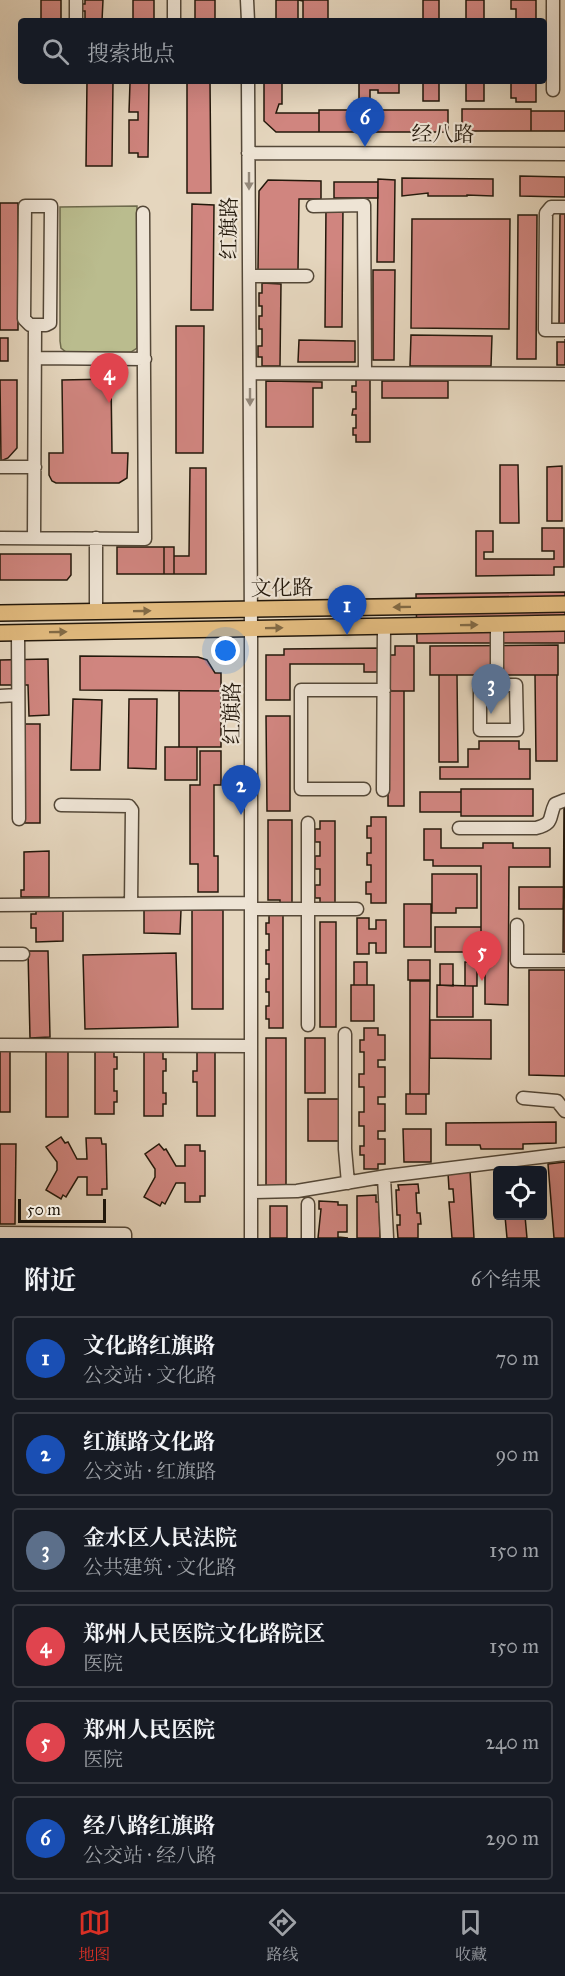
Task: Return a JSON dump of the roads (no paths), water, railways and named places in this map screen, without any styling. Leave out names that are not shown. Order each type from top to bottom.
[{"type":"main road","name":"文化路","points":[[0,613],[565,604]]},
{"type":"main road","name":"文化路","points":[[0,633],[565,623]]},
{"type":"street","points":[[76,0],[76,18]]},
{"type":"street","points":[[174,0],[174,18]]},
{"type":"street","points":[[248,0],[248,18]]},
{"type":"street","points":[[553,0],[553,90]]},
{"type":"street","name":"红旗路","points":[[248,84],[251,1238]]},
{"type":"street","name":"经八路","points":[[248,153],[565,154]]},
{"type":"street","points":[[313,206],[364,205],[365,373]]},
{"type":"street","points":[[25,206],[51,207],[50,322],[46,325],[35,325],[30,325],[24,319],[25,206]]},
{"type":"street","points":[[565,207],[552,207],[546,213],[545,330],[565,330]]},
{"type":"street","points":[[0,538],[145,539],[143,213]]},
{"type":"street","points":[[249,276],[307,276]]},
{"type":"street","points":[[34,538],[35,325]]},
{"type":"street","points":[[35,358],[145,359]]},
{"type":"street","points":[[250,373],[565,374]]},
{"type":"street","points":[[0,467],[35,467]]},
{"type":"street","points":[[96,538],[96,612]]},
{"type":"street","points":[[497,624],[497,685]]},
{"type":"street","points":[[384,626],[384,790]]},
{"type":"street","points":[[18,632],[19,819]]},
{"type":"street","points":[[480,685],[497,685],[516,685],[517,730],[480,730],[480,685]]},
{"type":"street","points":[[364,789],[301,789],[301,690],[384,690]]},
{"type":"street","points":[[0,696],[18,695]]},
{"type":"street","points":[[459,828],[536,828],[547,825],[555,804],[565,801]]},
{"type":"street","points":[[62,805],[129,806],[132,810],[131,904]]},
{"type":"street","points":[[308,823],[308,1025]]},
{"type":"street","points":[[0,905],[131,904],[357,909]]},
{"type":"street","points":[[517,925],[517,961],[565,961]]},
{"type":"street","points":[[0,954],[23,954]]},
{"type":"street","points":[[345,1034],[345,1149],[348,1183]]},
{"type":"street","points":[[0,1045],[251,1046]]},
{"type":"street","points":[[523,1098],[557,1101],[565,1111]]},
{"type":"street","points":[[251,1192],[297,1191],[384,1176],[565,1154]]},
{"type":"street","points":[[384,1176],[387,1238]]},
{"type":"street","points":[[308,1204],[308,1238]]},
{"type":"street","points":[[0,1233],[125,1234],[125,1238]]},
{"type":"place","name":"经八路红旗路","points":[[365,147]]},
{"type":"place","name":"郑州人民医院文化路院区","points":[[109,403]]},
{"type":"place","name":"文化路红旗路","points":[[347,635]]},
{"type":"place","name":"金水区人民法院","points":[[491,714]]},
{"type":"place","name":"红旗路文化路","points":[[241,815]]},
{"type":"place","name":"郑州人民医院","points":[[482,981]]}]
